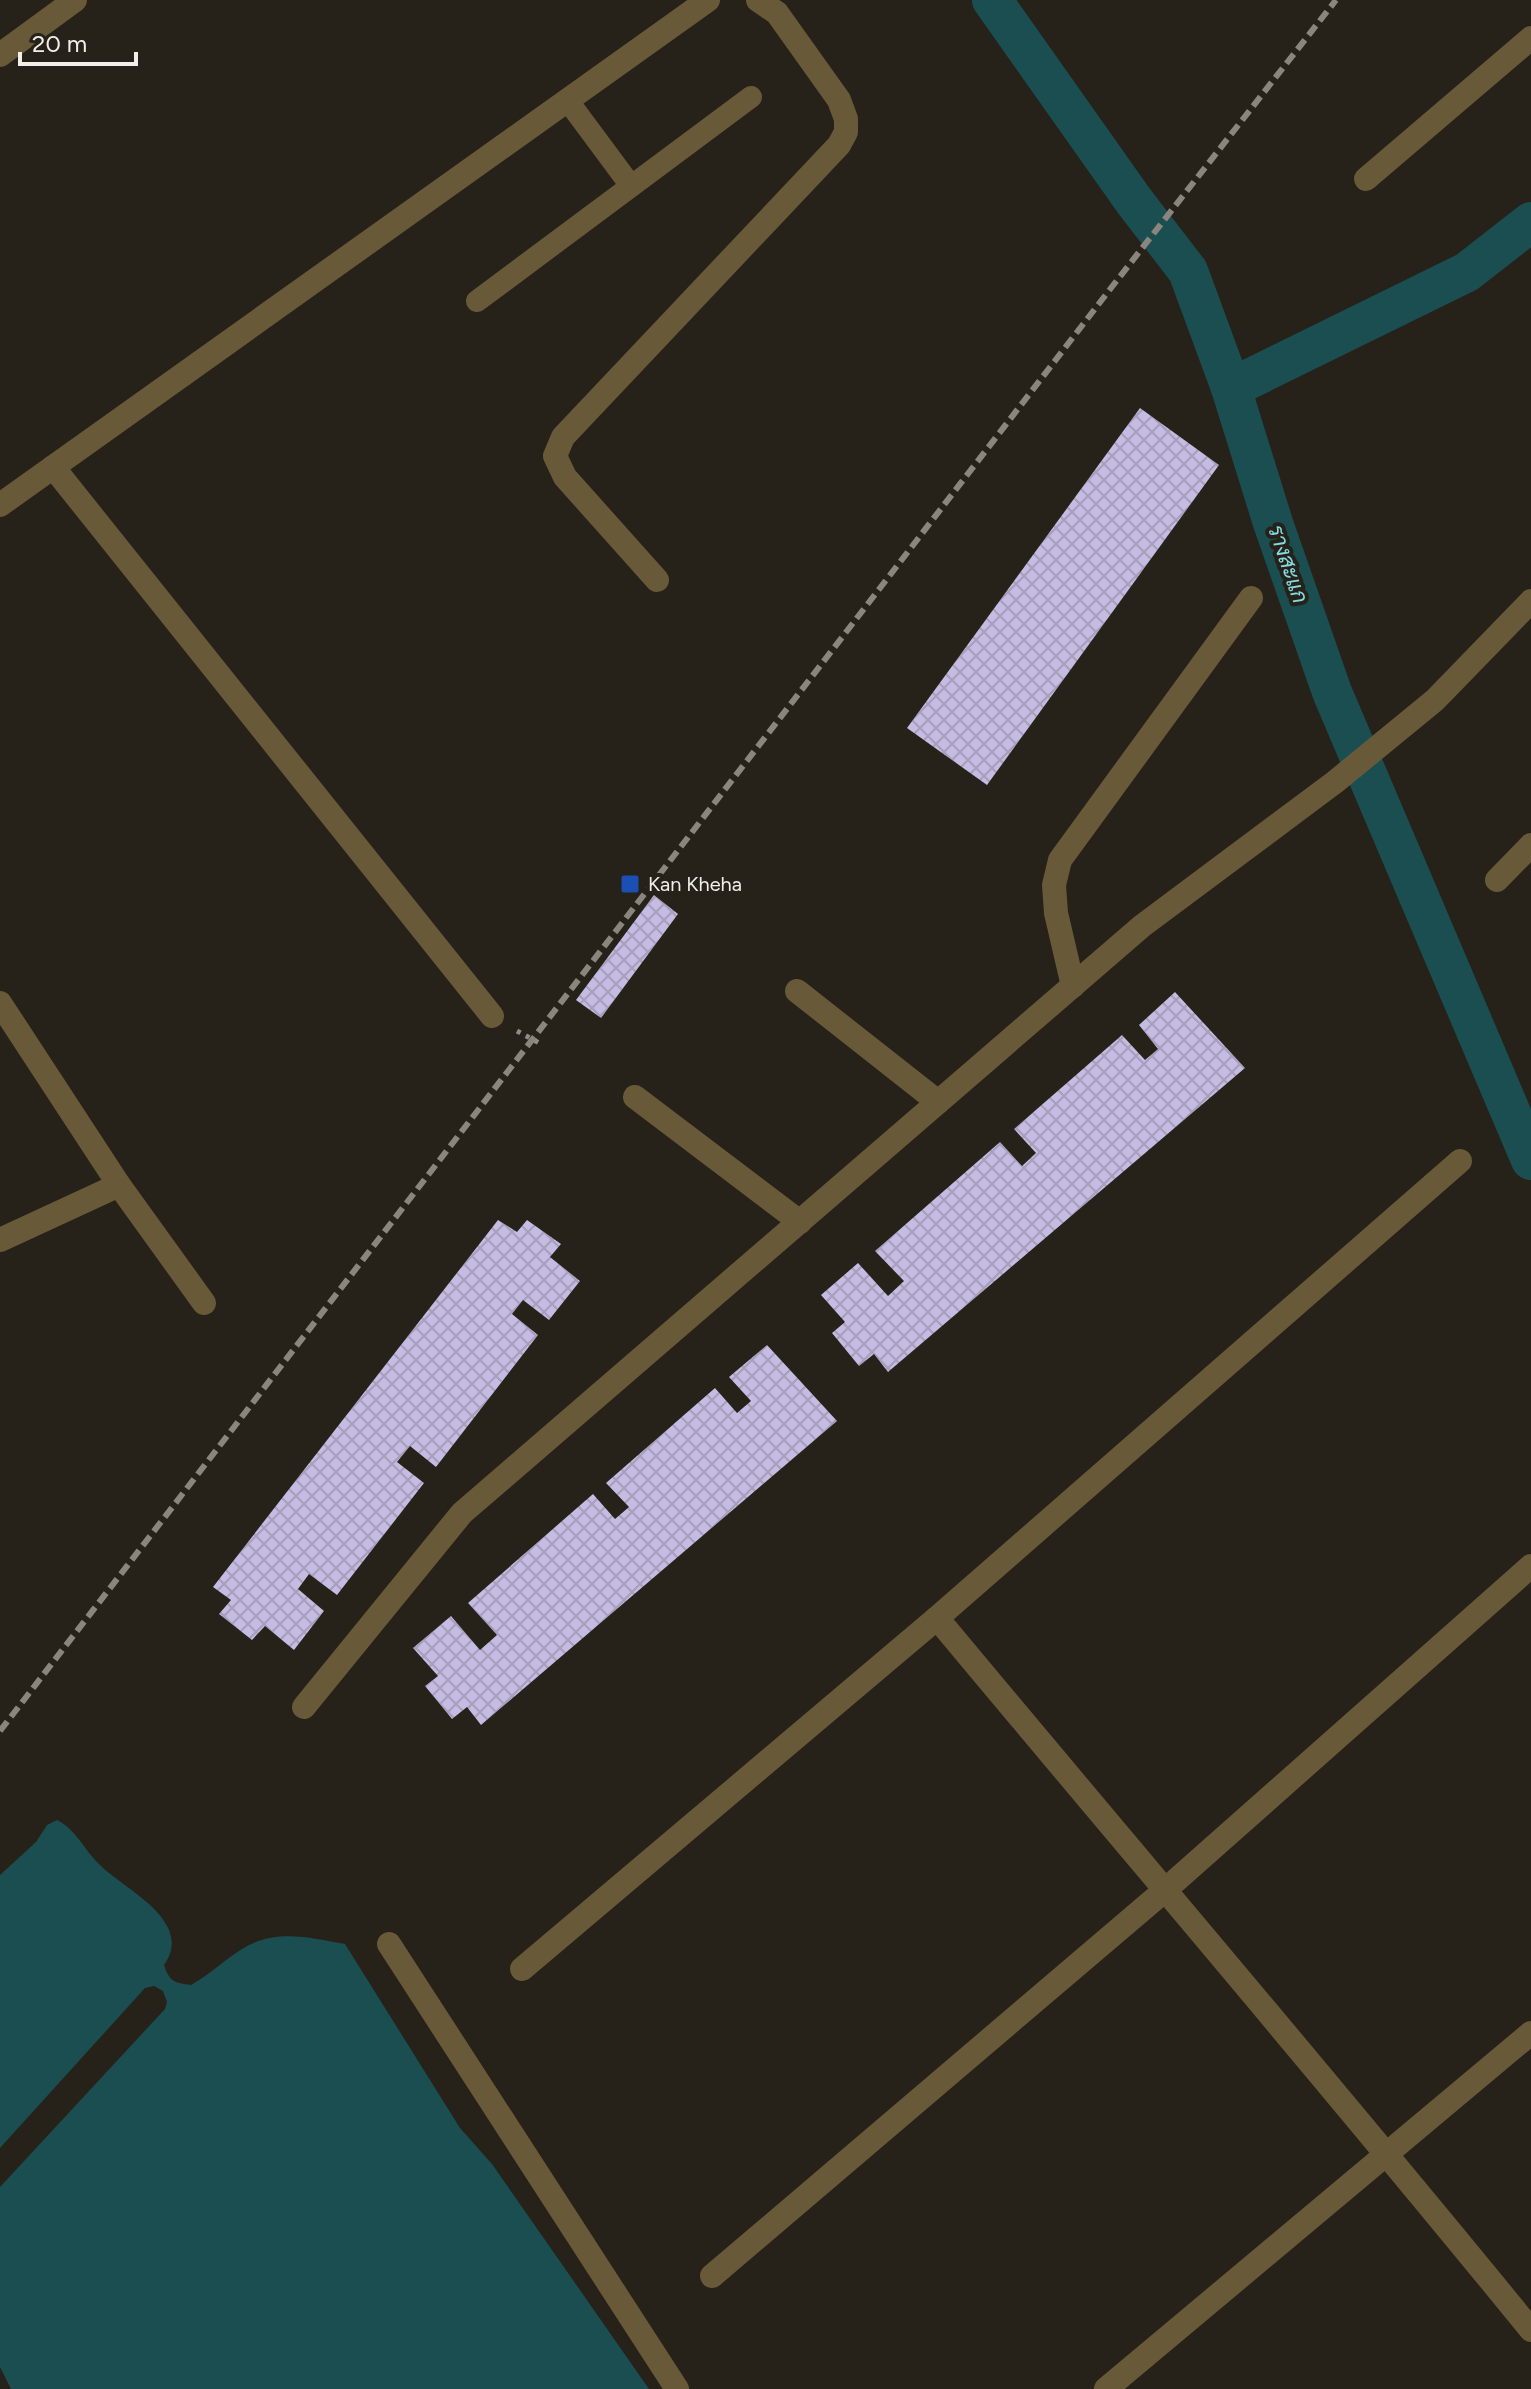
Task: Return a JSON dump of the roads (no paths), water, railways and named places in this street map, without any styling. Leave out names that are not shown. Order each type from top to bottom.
[{"type":"street","points":[[0,55],[75,0]]},
{"type":"street","points":[[0,505],[708,0]]},
{"type":"street","points":[[657,580],[565,477],[555,456],[563,437],[839,145],[846,132],[846,119],[839,100],[777,13],[758,0]]},
{"type":"street","points":[[1366,179],[1531,38]]},
{"type":"street","points":[[53,467],[492,1016]]},
{"type":"street","points":[[1073,986],[1056,913],[1054,885],[1060,860],[1251,598]]},
{"type":"street","points":[[304,1707],[462,1513],[1142,926],[1335,782],[1435,700],[1531,601]]},
{"type":"street","points":[[1497,880],[1531,845]]},
{"type":"street","points":[[797,991],[938,1102]]},
{"type":"street","points":[[0,1003],[119,1185],[204,1303]]},
{"type":"street","points":[[635,1097],[800,1222]]},
{"type":"street","points":[[522,1969],[937,1618],[1460,1161]]},
{"type":"street","points":[[0,1240],[119,1185]]},
{"type":"street","points":[[712,2276],[1164,1891],[1531,1566]]},
{"type":"street","points":[[937,1618],[1388,2154],[1531,2330]]},
{"type":"street","points":[[389,1944],[677,2389]]},
{"type":"street","points":[[1106,2389],[1531,2033]]},
{"type":"lane","points":[[477,301],[751,97]]},
{"type":"lane","points":[[568,101],[631,186]]},
{"type":"water","points":[[57,1820],[69,1829],[100,1865],[153,1908],[164,1921],[171,1934],[171,1949],[164,1965],[170,1978],[176,1982],[191,1985],[247,1946],[271,1938],[296,1936],[345,1944],[460,2128],[492,2164],[649,2389],[11,2389],[0,2367],[0,2187],[165,2009],[167,2002],[163,1991],[154,1986],[145,1988],[0,2148],[0,1875],[36,1842],[47,1825]]},
{"type":"waterway","name":"รางสะแก","points":[[992,0],[1134,201],[1188,271],[1231,388],[1273,523],[1332,692],[1531,1160]]},
{"type":"waterway","points":[[1231,388],[1467,272],[1531,222]]},
{"type":"railway","points":[[0,1731],[1336,0]]},
{"type":"place","name":"Kan Kheha","points":[[630,884]]}]
